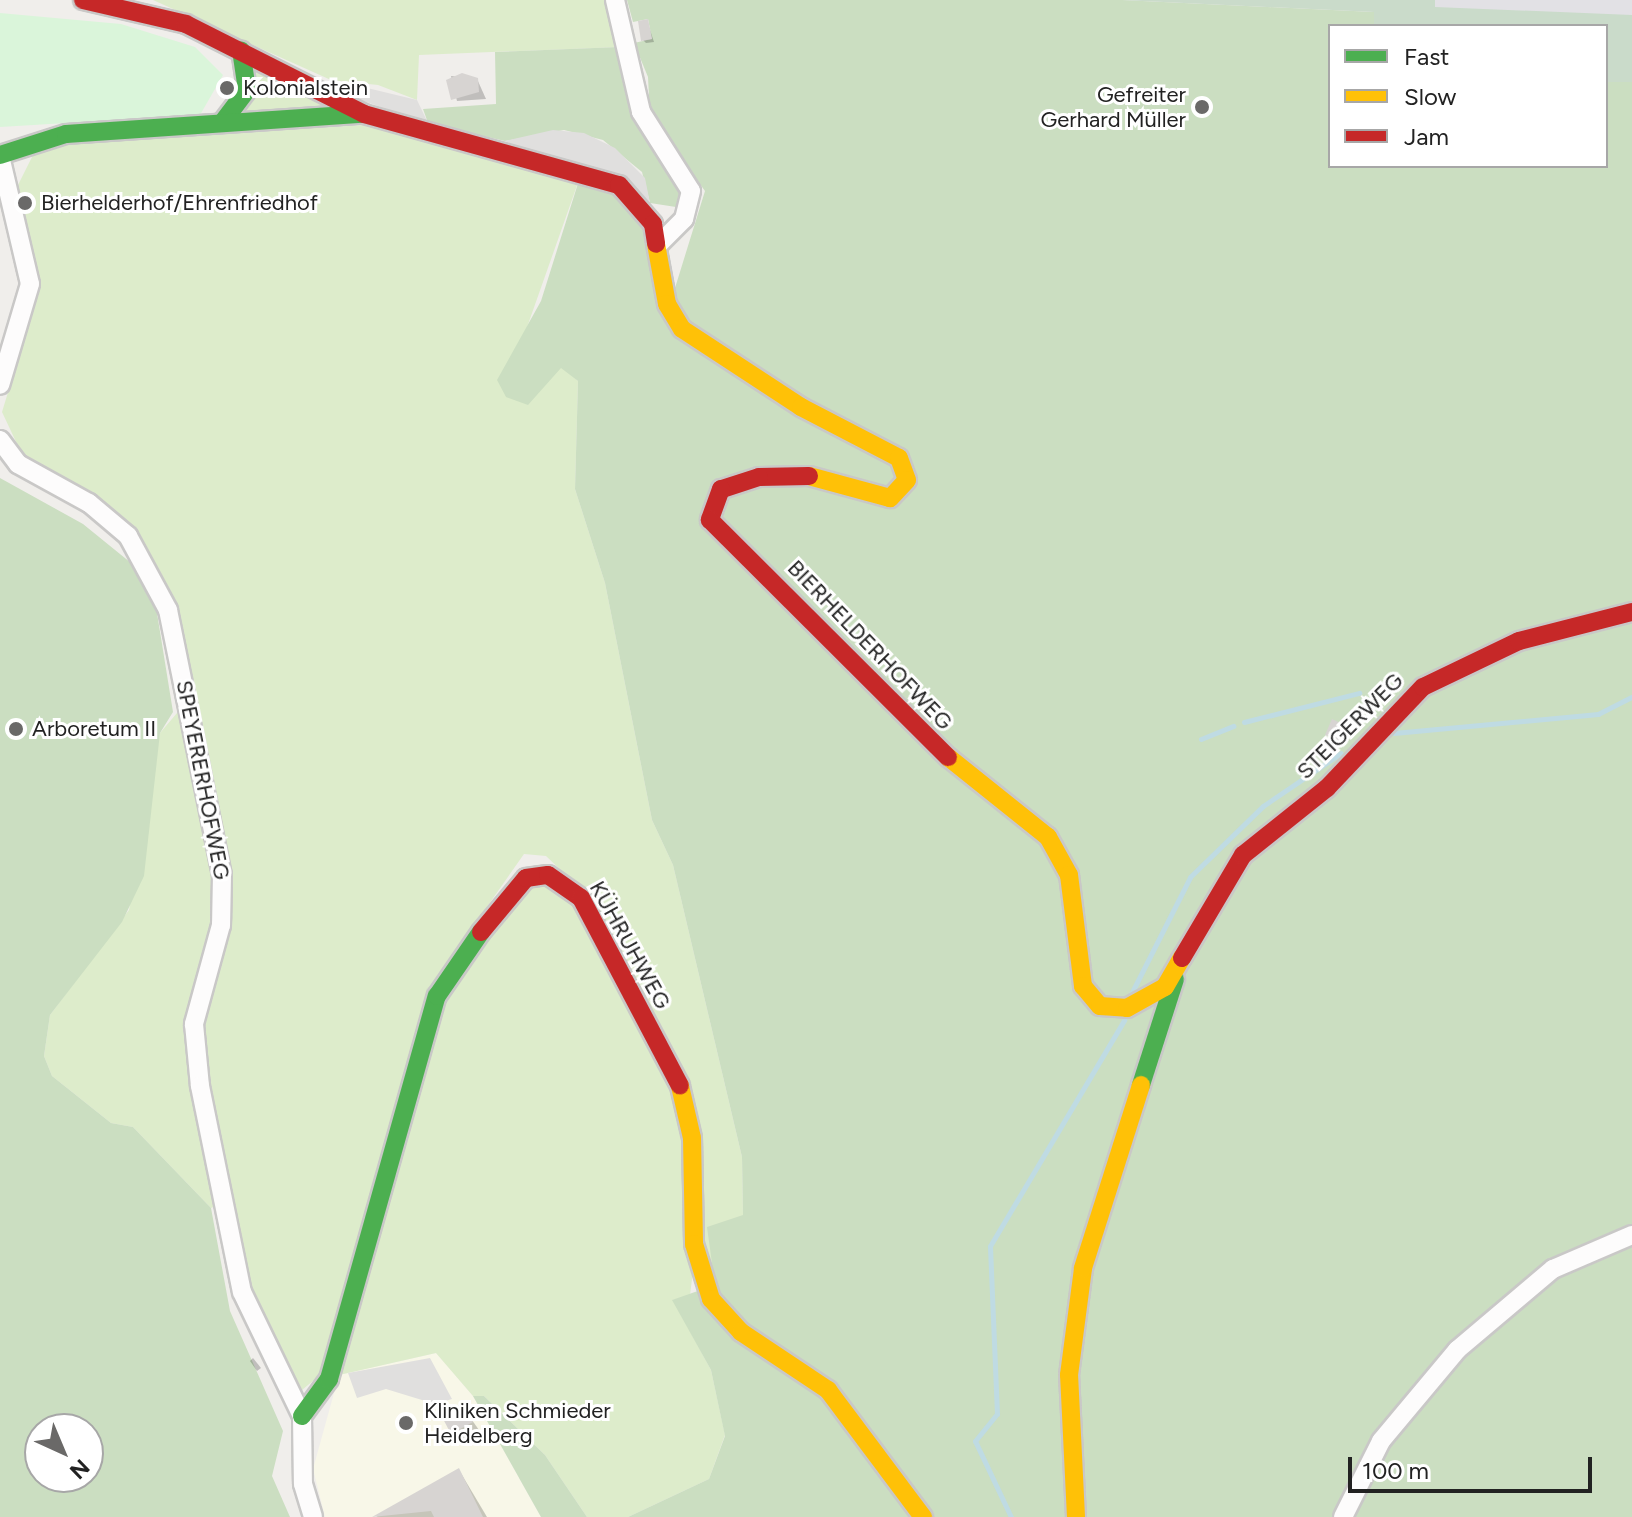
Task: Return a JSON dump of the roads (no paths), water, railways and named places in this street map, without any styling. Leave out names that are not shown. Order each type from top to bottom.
[{"type":"street","name":"BIERHELDERHOFWEG","points":[[83,0],[167,17],[241,50],[364,114],[609,180],[645,210],[659,244],[667,304],[682,329],[801,407],[892,453],[907,475],[900,492],[885,499],[809,476],[732,483],[710,505],[718,533],[789,592],[917,732],[1048,837],[1069,875],[1090,999],[1106,1009],[1127,1008],[1161,991],[1177,972]]},
{"type":"street","points":[[615,0],[641,112],[691,191],[684,219],[659,244]]},
{"type":"street","points":[[222,123],[247,90],[241,50]]},
{"type":"street","points":[[0,385],[30,284],[0,156],[52,136],[364,114]]},
{"type":"street","name":"SPEYERERHOFWEG","points":[[0,440],[18,464],[89,503],[128,536],[168,610],[222,875],[221,925],[194,1024],[200,1086],[242,1292],[302,1416]]},
{"type":"street","name":"STEIGERWEG","points":[[1177,972],[1243,855],[1327,788],[1412,695],[1519,641],[1632,612]]},
{"type":"street","name":"KÜHRUHWEG","points":[[302,1416],[329,1379],[437,996],[511,890],[526,878],[548,875],[581,898],[680,1085],[692,1138],[694,1244],[711,1299],[733,1326],[828,1390],[923,1517]]},
{"type":"street","points":[[1076,1517],[1068,1388],[1083,1268],[1177,972]]},
{"type":"street","points":[[1343,1517],[1389,1429],[1457,1350],[1540,1278],[1632,1235]]},
{"type":"street","points":[[302,1416],[303,1484],[313,1517]]},
{"type":"waterway","points":[[1244,722],[1359,693]]},
{"type":"waterway","points":[[1394,733],[1598,714],[1632,697]]},
{"type":"waterway","points":[[1201,739],[1233,726]]},
{"type":"waterway","points":[[1130,996],[1190,877],[1263,806],[1341,753]]},
{"type":"waterway","points":[[1011,1517],[975,1441],[997,1414],[990,1246],[1124,1020]]},
{"type":"place","name":"Kolonialstein","points":[[227,88]]},
{"type":"place","name":"Gefreiter Gerhard Müller","points":[[1202,107]]},
{"type":"place","name":"Bierhelderhof/Ehrenfriedhof","points":[[25,203]]},
{"type":"place","name":"Arboretum II","points":[[16,729]]},
{"type":"place","name":"Kliniken Schmieder Heidelberg","points":[[406,1423]]}]
